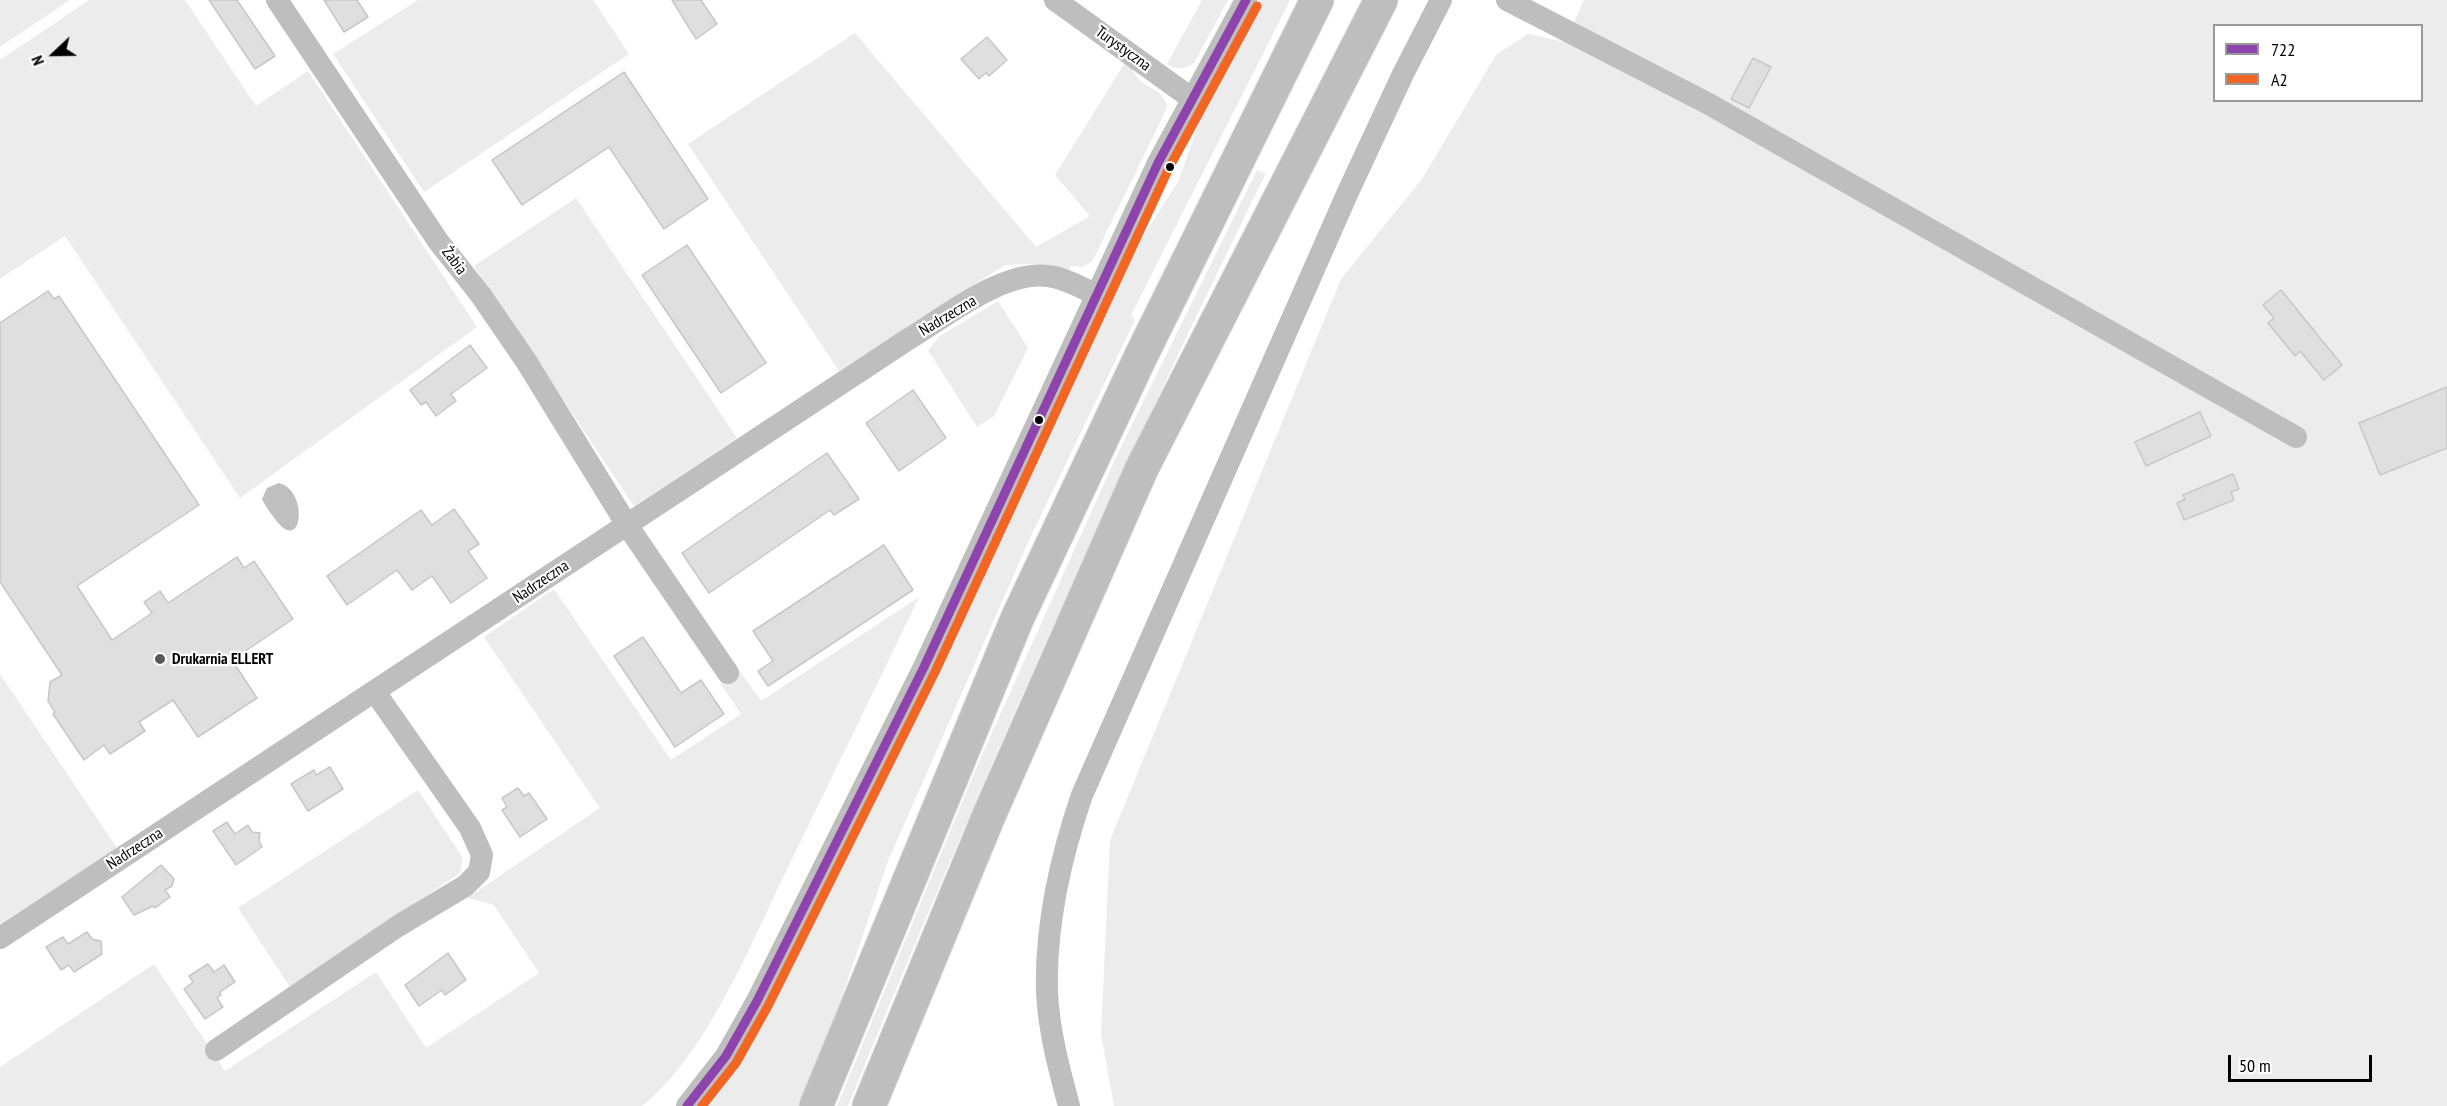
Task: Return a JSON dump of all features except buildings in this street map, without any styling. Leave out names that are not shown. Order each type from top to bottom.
[{"type":"highway","points":[[816,1101],[1017,619],[1140,358],[1317,0]]},
{"type":"highway","points":[[869,1106],[990,813],[1142,468],[1381,0]]},
{"type":"street","name":"Żabia","points":[[277,0],[397,181],[520,352],[627,525],[728,673]]},
{"type":"street","name":"Turystyczna","points":[[1055,0],[1191,98]]},
{"type":"street","points":[[687,1106],[726,1056],[757,1002],[924,667],[1095,294],[1191,98],[1246,0]]},
{"type":"street","points":[[1069,1106],[1056,1058],[1047,994],[1050,920],[1062,853],[1082,795],[1348,192],[1402,74],[1441,0]]},
{"type":"street","points":[[1507,0],[1707,103],[2296,437]]},
{"type":"street","name":"Nadrzeczna","points":[[0,938],[913,337],[1009,279],[1048,276],[1095,294]]},
{"type":"street","points":[[216,1050],[398,926],[465,886],[479,872],[482,855],[470,828],[375,692]]},
{"type":"shaded area","points":[[0,0],[70,0],[0,47]]},
{"type":"shaded area","points":[[89,0],[185,0],[256,106],[308,71],[477,327],[240,498],[65,236],[0,279],[0,60]]},
{"type":"shaded area","points":[[418,0],[593,0],[629,54],[424,192],[333,54]]},
{"type":"shaded area","points":[[1202,0],[1228,0],[1194,63],[1181,68],[1167,64]]},
{"type":"shaded area","points":[[1260,0],[1290,0],[1131,315],[1135,320],[1030,538],[888,861],[813,1082],[799,1106],[707,1106],[719,1093],[750,1041],[988,560],[1119,267],[1124,267],[1179,180],[1206,102],[1202,96],[1226,61]]},
{"type":"shaded area","points":[[1584,0],[2447,0],[2447,1106],[1114,1106],[1101,1035],[1110,840],[1341,279],[1422,179],[1496,55],[1528,34],[1565,42]]},
{"type":"shaded area","points":[[855,33],[1036,247],[1090,216],[1055,175],[1126,61],[1141,81],[1163,97],[1167,108],[1092,262],[1081,267],[1070,266],[1070,270],[1032,264],[1005,265],[839,371],[688,144]]},
{"type":"shaded area","points":[[1257,170],[1266,173],[1101,519],[946,870],[848,1106],[837,1106],[977,766],[1117,455]]},
{"type":"shaded area","points":[[576,198],[737,438],[634,506],[474,266]]},
{"type":"shaded area","points":[[998,301],[1028,348],[994,416],[977,427],[928,350],[940,336]]},
{"type":"shaded area","points":[[279,483],[289,488],[298,507],[299,518],[292,530],[284,529],[262,499],[267,488]]},
{"type":"shaded area","points":[[554,589],[671,760],[741,714],[720,683],[739,670],[761,701],[919,597],[726,995],[687,1058],[642,1106],[0,1106],[0,1067],[154,964],[225,1071],[376,972],[426,1048],[539,973],[494,905],[467,898],[600,808],[484,637]]},
{"type":"shaded area","points":[[0,674],[117,848],[0,924]]},
{"type":"shaded area","points":[[418,790],[463,858],[460,873],[290,987],[238,908]]},
{"type":"transit line","name":"722","points":[[687,1106],[726,1056],[757,1001],[924,667],[1158,163],[1246,0]]},
{"type":"transit line","name":"A2","points":[[702,1106],[736,1063],[768,1006],[935,672],[1169,168],[1257,6]]},
{"type":"place","name":"Drukarnia ELLERT","points":[[160,659]]}]
